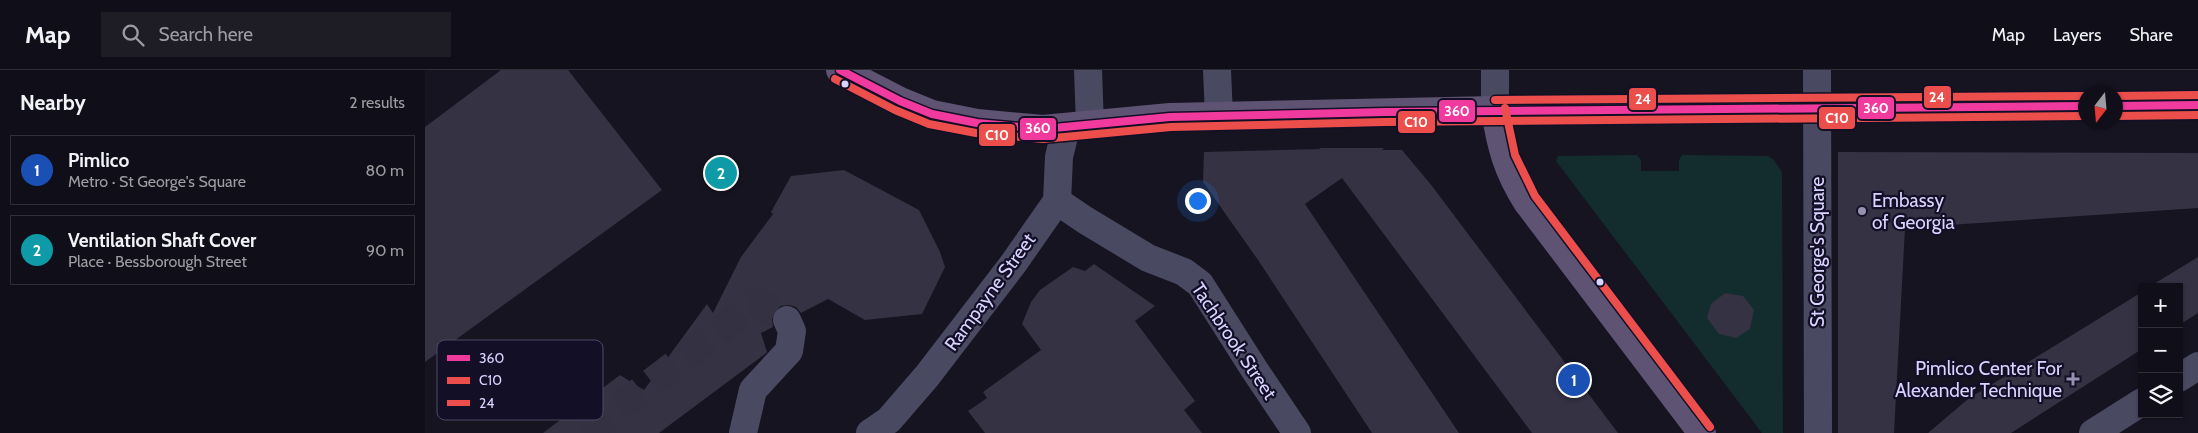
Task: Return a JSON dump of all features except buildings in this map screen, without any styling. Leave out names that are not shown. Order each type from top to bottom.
[{"type":"main road","points":[[840,70],[900,101],[931,114],[977,124],[1043,129],[1170,117],[1495,110],[1499,140],[1505,159],[1513,179],[1527,202],[1702,433]]},
{"type":"street","points":[[1057,201],[1059,157],[1078,126],[1088,70]]},
{"type":"street","points":[[1217,70],[1219,116]]},
{"type":"street","points":[[1495,70],[1495,110],[2078,106]]},
{"type":"street","name":"St George's Square","points":[[1817,70],[1818,433]]},
{"type":"street","points":[[2123,106],[2198,105]]},
{"type":"street","name":"Tachbrook Street","points":[[1057,201],[1148,258],[1183,272],[1200,284],[1297,433]]},
{"type":"street","name":"Rampayne Street","points":[[870,433],[889,420],[927,376],[1013,264],[1057,201]]},
{"type":"street","points":[[743,433],[753,390],[789,351],[792,331],[787,320]]},
{"type":"street","points":[[2183,375],[2198,366]]},
{"type":"street","points":[[2093,433],[2138,405]]},
{"type":"green space","points":[[1637,155],[1641,160],[1641,171],[1679,171],[1679,160],[1682,155],[1768,156],[1774,160],[1782,172],[1783,433],[1762,433],[1556,161],[1558,156]]},
{"type":"tunnel","points":[[603,419],[756,302],[787,320]]},
{"type":"tunnel","points":[[585,433],[602,420]]},
{"type":"transit line","name":"360","points":[[840,70],[900,101],[932,114],[977,123],[1043,129],[1170,117],[1385,112],[2078,106]]},
{"type":"transit line","name":"C10","points":[[835,79],[895,110],[929,124],[976,133],[1043,139],[1171,127],[1385,122],[2078,116]]},
{"type":"transit line","name":"24","points":[[2123,96],[2198,95]]},
{"type":"transit line","name":"24","points":[[1495,100],[2078,96]]},
{"type":"transit line","name":"360","points":[[2123,106],[2198,105]]},
{"type":"transit line","name":"24","points":[[1505,108],[1515,155],[1535,196],[1710,427]]},
{"type":"transit line","name":"C10","points":[[2123,116],[2198,115]]},
{"type":"place","name":"Ventilation Shaft Cover","points":[[721,173]]},
{"type":"place","name":"Embassy of Georgia","points":[[1862,211]]},
{"type":"place","name":"Pimlico Center For Alexander Technique","points":[[2073,379]]},
{"type":"place","name":"Pimlico","points":[[1574,380]]}]
